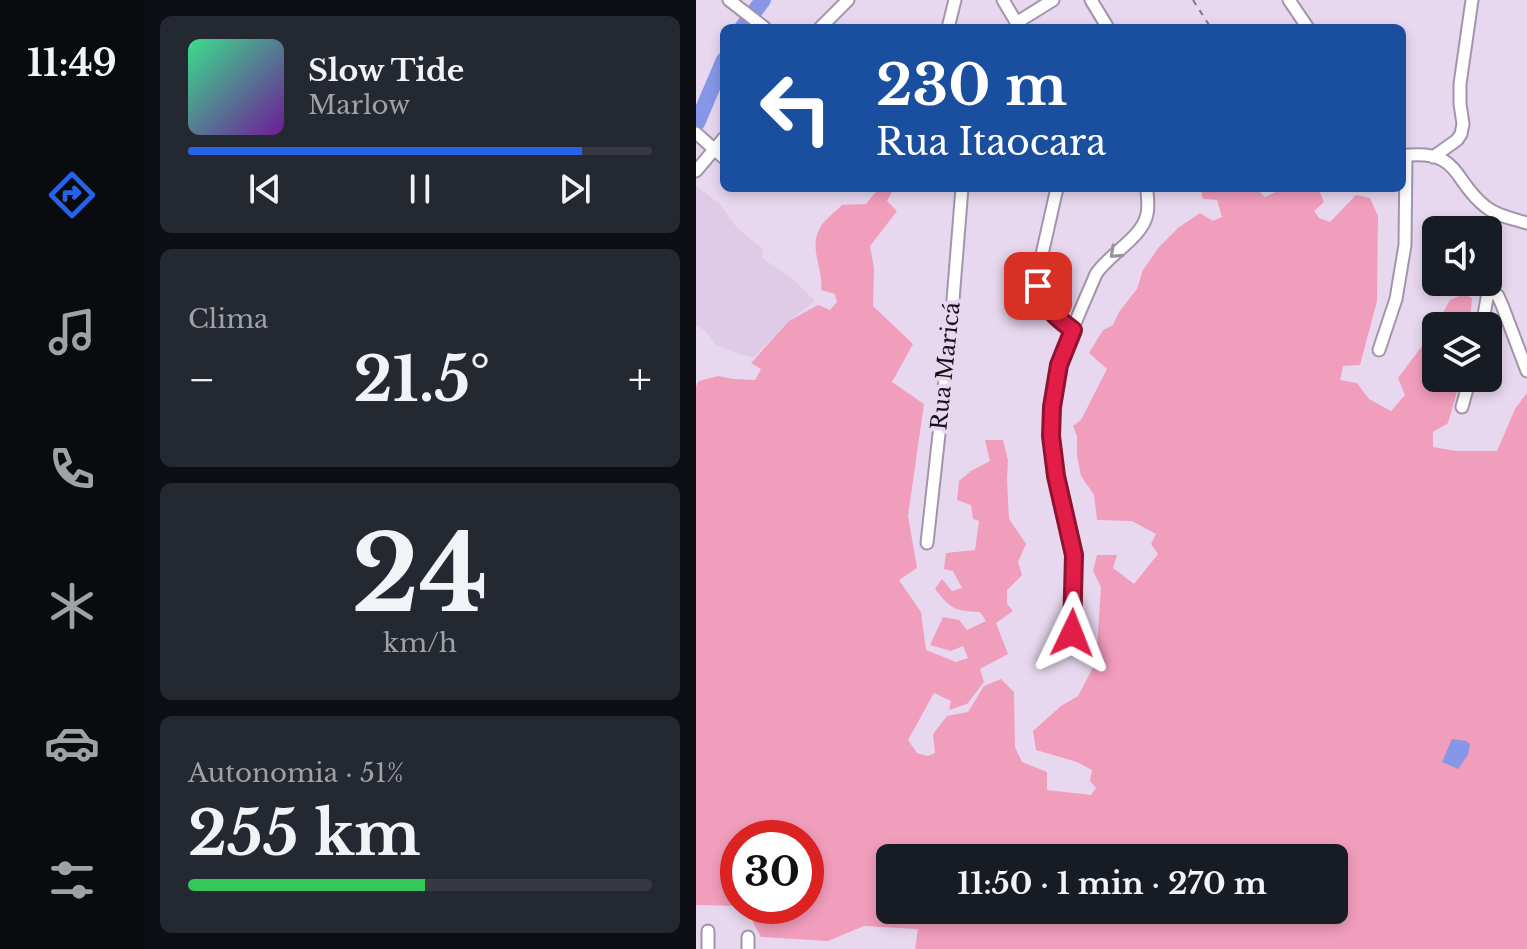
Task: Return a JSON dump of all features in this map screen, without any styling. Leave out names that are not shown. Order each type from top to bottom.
[{"type":"street","points":[[729,0],[760,24]]},
{"type":"street","points":[[824,24],[848,0]]},
{"type":"street","points":[[949,24],[955,0]]},
{"type":"street","points":[[1003,0],[1017,24]]},
{"type":"street","points":[[1021,24],[1053,0]]},
{"type":"street","points":[[1091,0],[1106,24]]},
{"type":"street","points":[[1289,0],[1305,24]]},
{"type":"street","points":[[1433,157],[1457,140],[1462,129],[1459,96],[1472,0]]},
{"type":"street","points":[[696,133],[720,154]]},
{"type":"street","points":[[696,171],[720,142]]},
{"type":"street","points":[[1406,156],[1444,160],[1451,164],[1486,207],[1527,223]]},
{"type":"street","name":"Rua Maricá","points":[[927,543],[951,325],[962,192]]},
{"type":"street","points":[[1056,192],[1038,272],[1038,286],[1050,311],[1073,330]]},
{"type":"street","points":[[1072,633],[1074,555],[1056,476],[1051,436],[1059,365],[1101,267],[1143,226],[1147,213],[1147,192]]},
{"type":"street","points":[[1379,350],[1396,299],[1405,245],[1404,192]]},
{"type":"street","points":[[1484,312],[1487,298],[1494,293],[1502,305],[1527,371]]},
{"type":"street","points":[[1462,407],[1466,392]]},
{"type":"street","points":[[708,931],[708,949]]},
{"type":"path","points":[[1193,0],[1208,24]]},
{"type":"shaded area","points":[[696,186],[720,204],[737,228],[763,249],[762,258],[795,281],[815,301],[789,321],[754,357],[717,346],[696,325]]},
{"type":"shaded area","points":[[876,192],[892,192],[887,201],[897,211],[870,246],[874,268],[873,306],[913,344],[892,382],[924,404],[908,516],[917,568],[899,580],[921,612],[926,650],[956,662],[968,658],[963,646],[951,651],[930,645],[943,617],[959,620],[967,630],[986,621],[980,612],[954,608],[935,589],[942,579],[952,591],[962,588],[953,571],[944,569],[946,553],[975,550],[979,521],[973,519],[971,505],[957,500],[959,481],[990,461],[985,440],[1003,440],[1008,460],[1009,519],[1026,544],[1018,562],[1022,575],[1007,590],[1007,604],[1013,611],[996,623],[1008,654],[980,669],[984,682],[967,704],[949,710],[951,701],[934,693],[908,740],[917,753],[928,756],[935,753],[933,734],[947,716],[968,712],[984,686],[1001,679],[1014,692],[1015,747],[1022,762],[1047,772],[1047,790],[1091,795],[1096,788],[1090,781],[1092,770],[1077,762],[1036,750],[1033,731],[1061,706],[1078,696],[1096,662],[1101,587],[1093,571],[1097,555],[1117,555],[1113,568],[1134,584],[1158,554],[1151,544],[1156,534],[1132,521],[1097,520],[1094,495],[1081,476],[1073,426],[1081,420],[1107,369],[1089,353],[1103,330],[1113,325],[1137,289],[1143,270],[1159,247],[1178,228],[1200,213],[1213,221],[1222,217],[1217,200],[1203,199],[1201,192],[1260,192],[1265,197],[1277,192],[1320,192],[1324,202],[1314,211],[1319,218],[1330,222],[1356,195],[1370,198],[1378,216],[1377,301],[1360,365],[1343,366],[1340,380],[1357,383],[1369,399],[1391,411],[1405,395],[1398,378],[1422,346],[1422,392],[1457,392],[1448,423],[1433,432],[1433,447],[1456,451],[1497,451],[1515,409],[1527,393],[1527,949],[915,949],[918,929],[864,926],[828,941],[761,937],[754,924],[824,924],[824,820],[720,820],[720,906],[696,905],[696,386],[699,381],[718,376],[755,380],[761,369],[751,363],[789,321],[818,305],[830,310],[837,302],[835,294],[821,290],[816,251],[822,225],[842,205],[866,204]]},
{"type":"shaded area","points":[[1459,296],[1472,298],[1471,312],[1443,312],[1450,300]]},
{"type":"water","points":[[1452,739],[1470,744],[1468,755],[1458,769],[1442,762]]},
{"type":"waterway","points":[[745,24],[763,0]]},
{"type":"waterway","points":[[697,123],[720,69]]},
{"type":"route","points":[[1038,286],[1050,311],[1073,330],[1059,365],[1051,436],[1056,476],[1074,555],[1072,633]]}]
